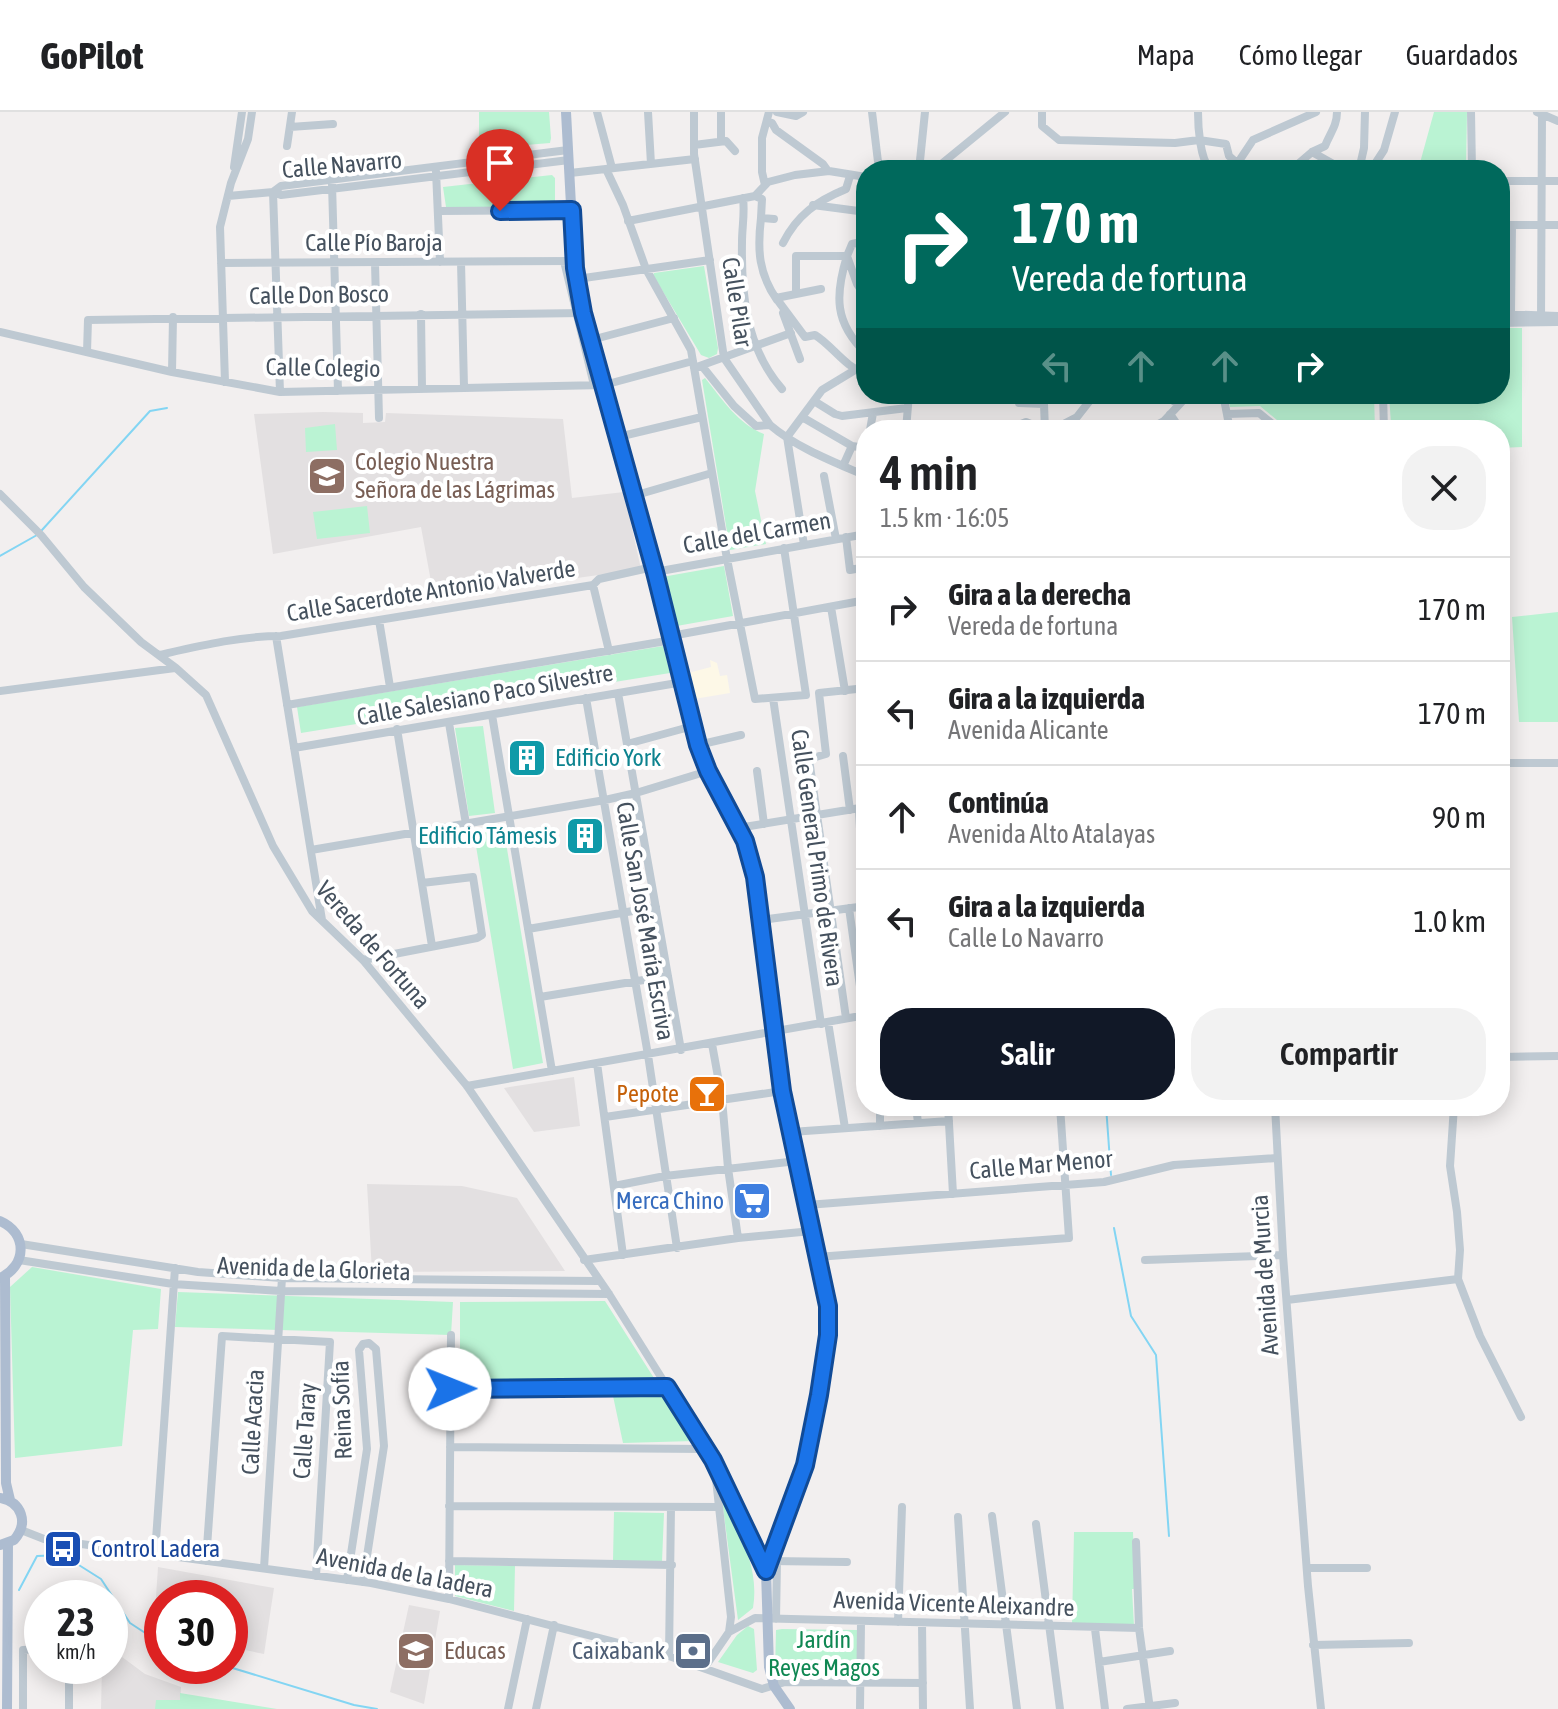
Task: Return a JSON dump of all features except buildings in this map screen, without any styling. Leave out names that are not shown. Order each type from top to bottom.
[{"type":"main road","points":[[566,112],[572,210],[569,261],[577,279],[579,313],[591,340],[599,385],[618,437],[698,745],[708,771],[745,841],[755,877],[782,1091],[828,1306],[828,1335],[805,1465],[771,1564],[769,1667],[774,1686],[790,1709]]},
{"type":"main road","points":[[1,1219],[12,1228],[21,1244],[19,1260],[2,1277],[5,1499],[19,1510],[21,1530],[4,1544],[7,1709]]},
{"type":"street","points":[[225,382],[220,227],[231,183],[242,112]]},
{"type":"street","points":[[231,183],[248,139],[252,112]]},
{"type":"street","points":[[287,146],[292,112]]},
{"type":"street","points":[[597,112],[618,201],[623,205],[646,269],[691,350],[696,365],[727,559],[755,699],[806,695],[784,548]]},
{"type":"street","points":[[648,112],[651,164]]},
{"type":"street","name":"Calle Pilar","points":[[694,112],[695,159],[724,358],[770,425],[787,437],[856,472]]},
{"type":"street","points":[[721,112],[721,141]]},
{"type":"street","points":[[768,116],[777,112],[796,116],[803,112]]},
{"type":"street","points":[[872,112],[878,160]]},
{"type":"street","points":[[920,160],[925,112]]},
{"type":"street","points":[[944,160],[1005,112]]},
{"type":"street","points":[[1042,112],[1042,126],[1059,140],[1175,143],[1199,140],[1226,144],[1232,160]]},
{"type":"street","points":[[1243,160],[1253,140],[1316,112]]},
{"type":"street","points":[[1303,160],[1325,146],[1337,125],[1337,112]]},
{"type":"street","points":[[1361,160],[1365,112]]},
{"type":"street","points":[[1378,160],[1384,150],[1395,112]]},
{"type":"street","points":[[1471,112],[1472,160]]},
{"type":"street","points":[[1541,319],[1540,113],[1558,121]]},
{"type":"street","points":[[1199,114],[1199,140],[1205,160]]},
{"type":"street","points":[[768,116],[776,130],[823,164],[828,171]]},
{"type":"street","points":[[765,185],[762,138],[768,116]]},
{"type":"street","points":[[290,127],[333,124]]},
{"type":"street","points":[[694,145],[721,141],[731,144],[735,151]]},
{"type":"street","points":[[1312,152],[1322,160]]},
{"type":"street","name":"Calle Navarro","points":[[228,196],[273,192],[281,195],[435,165],[569,155]]},
{"type":"street","name":"Calle Navarro","points":[[332,184],[436,176],[569,155]]},
{"type":"street","points":[[570,173],[695,159]]},
{"type":"street","points":[[435,165],[440,262]]},
{"type":"street","points":[[755,196],[765,185],[795,175],[828,171],[856,176]]},
{"type":"street","points":[[783,243],[812,205],[846,189],[850,176]]},
{"type":"street","points":[[1510,181],[1558,181]]},
{"type":"street","points":[[332,184],[338,391]]},
{"type":"street","points":[[273,192],[280,392]]},
{"type":"street","points":[[628,221],[755,196],[762,199],[758,242],[767,288],[805,337],[815,335],[827,342],[855,370],[822,390],[787,437],[804,545]]},
{"type":"street","points":[[743,198],[743,293],[746,315],[770,376],[782,389]]},
{"type":"street","points":[[812,205],[856,211]]},
{"type":"street","points":[[439,211],[572,210]]},
{"type":"street","points":[[761,218],[774,219]]},
{"type":"street","points":[[1558,225],[1512,225],[1511,315],[1558,322]]},
{"type":"street","points":[[856,243],[852,244],[838,286],[843,323],[856,344]]},
{"type":"street","points":[[796,293],[796,256],[847,256]]},
{"type":"street","points":[[847,256],[856,281]]},
{"type":"street","points":[[577,279],[710,260]]},
{"type":"street","points":[[569,261],[579,313],[599,385]]},
{"type":"street","name":"Calle Pío Baroja","points":[[221,263],[569,261]]},
{"type":"street","points":[[461,262],[464,387]]},
{"type":"street","points":[[375,263],[379,418]]},
{"type":"street","points":[[776,298],[821,289]]},
{"type":"street","points":[[776,298],[800,359]]},
{"type":"street","name":"Calle Don Bosco","points":[[87,352],[88,320],[579,313]]},
{"type":"street","points":[[421,314],[422,389]]},
{"type":"street","points":[[1510,322],[1558,316]]},
{"type":"street","points":[[172,372],[173,317]]},
{"type":"street","points":[[591,340],[674,318]]},
{"type":"street","name":"Calle Colegio","points":[[0,332],[172,372],[280,392],[599,385],[724,358],[791,333]]},
{"type":"street","points":[[696,365],[756,426],[770,425]]},
{"type":"street","points":[[814,401],[835,414],[907,408]]},
{"type":"street","points":[[906,420],[908,404]]},
{"type":"street","points":[[1044,404],[1045,420]]},
{"type":"street","points":[[1071,420],[1087,404]]},
{"type":"street","points":[[1225,404],[1228,420]]},
{"type":"street","points":[[1165,420],[1179,405]]},
{"type":"street","points":[[872,420],[873,413]]},
{"type":"street","points":[[1227,414],[1259,413],[1268,420]]},
{"type":"street","points":[[1170,414],[1174,420]]},
{"type":"street","points":[[618,437],[702,417]]},
{"type":"street","points":[[802,417],[856,447]]},
{"type":"street","points":[[843,466],[852,446]]},
{"type":"street","points":[[633,496],[712,473]]},
{"type":"street","points":[[824,476],[850,570],[856,569]]},
{"type":"street","name":"Vereda de Fortuna","points":[[0,494],[41,535],[84,587],[141,642],[206,695],[273,846],[312,911],[363,960],[467,1086],[598,1281]]},
{"type":"street","name":"Calle del Carmen","points":[[593,585],[599,579],[856,536]]},
{"type":"street","points":[[593,585],[609,651]]},
{"type":"street","name":"Calle Sacerdote Antonio Valverde","points":[[159,655],[222,641],[271,634],[276,636],[593,585]]},
{"type":"street","points":[[287,705],[609,651],[856,602]]},
{"type":"street","points":[[831,607],[845,691]]},
{"type":"street","points":[[379,620],[390,687]]},
{"type":"street","points":[[276,636],[322,921]]},
{"type":"street","points":[[0,691],[176,668]]},
{"type":"street","name":"Calle Salesiano Paco Silvestre","points":[[294,748],[683,682]]},
{"type":"street","points":[[846,1018],[809,759],[826,754],[819,693],[856,690]]},
{"type":"street","points":[[618,693],[681,1050]]},
{"type":"street","name":"Calle San José María Escriva","points":[[586,698],[648,1055],[677,1248]]},
{"type":"street","name":"Calle General Primo de Rivera","points":[[773,698],[804,914],[845,1128]]},
{"type":"street","points":[[492,715],[552,1071]]},
{"type":"street","points":[[449,723],[466,824]]},
{"type":"street","points":[[627,744],[693,726]]},
{"type":"street","points":[[397,729],[432,946]]},
{"type":"street","points":[[698,745],[741,735]]},
{"type":"street","points":[[843,756],[856,802]]},
{"type":"street","points":[[1510,763],[1558,763]]},
{"type":"street","points":[[311,850],[605,800],[708,771]]},
{"type":"street","points":[[757,771],[764,824]]},
{"type":"street","points":[[738,828],[856,809]]},
{"type":"street","points":[[363,960],[482,935],[473,877],[422,883]]},
{"type":"street","points":[[312,911],[318,897]]},
{"type":"street","points":[[528,929],[656,907]]},
{"type":"street","points":[[761,920],[856,907]]},
{"type":"street","points":[[849,908],[856,955]]},
{"type":"street","points":[[540,997],[668,976]]},
{"type":"street","points":[[467,1086],[856,1016]]},
{"type":"street","points":[[712,1044],[722,1099],[738,1238]]},
{"type":"street","points":[[1510,1057],[1558,1056]]},
{"type":"street","points":[[597,1063],[623,1255]]},
{"type":"street","points":[[605,1117],[782,1091]]},
{"type":"street","points":[[880,1116],[880,1126]]},
{"type":"street","points":[[917,1116],[918,1123]]},
{"type":"street","points":[[949,1116],[953,1194]]},
{"type":"street","points":[[817,1257],[1069,1238],[1061,1116]]},
{"type":"street","name":"Avenida de Murcia","points":[[1275,1116],[1307,1568],[1321,1709]]},
{"type":"street","points":[[1453,1116],[1450,1166],[1458,1225],[1458,1279],[1480,1336],[1521,1417]]},
{"type":"street","points":[[791,1132],[949,1121]]},
{"type":"street","name":"Calle Mar Menor","points":[[807,1205],[1104,1182],[1174,1165],[1277,1158]]},
{"type":"street","points":[[614,1186],[665,1176],[797,1161]]},
{"type":"street","points":[[584,1260],[812,1231]]},
{"type":"street","name":"Avenida de la Glorieta","points":[[21,1244],[175,1268],[282,1278],[598,1281]]},
{"type":"street","points":[[1145,1260],[1283,1255]]},
{"type":"street","name":"Avenida de la Glorieta","points":[[19,1260],[173,1284],[281,1291],[609,1294]]},
{"type":"street","points":[[155,1554],[175,1268]]},
{"type":"street","name":"Calle Acacia","points":[[264,1568],[282,1278]]},
{"type":"street","points":[[1287,1300],[1458,1279]]},
{"type":"street","points":[[598,1281],[713,1460],[771,1564],[847,1562]]},
{"type":"street","points":[[449,1599],[451,1335]]},
{"type":"street","points":[[206,1561],[222,1336],[278,1338]]},
{"type":"street","name":"Calle Taray","points":[[278,1338],[330,1342],[316,1576]]},
{"type":"street","name":"Reina Sofía","points":[[347,1580],[367,1449],[359,1350],[363,1344],[369,1343],[376,1349],[384,1446],[363,1582]]},
{"type":"street","points":[[450,1389],[667,1387]]},
{"type":"street","points":[[450,1447],[706,1449]]},
{"type":"street","points":[[705,1667],[729,1632],[731,1617],[713,1460]]},
{"type":"street","points":[[449,1506],[719,1507]]},
{"type":"street","points":[[669,1656],[671,1507]]},
{"type":"street","points":[[898,1622],[902,1507]]},
{"type":"street","points":[[992,1516],[1017,1709]]},
{"type":"street","points":[[958,1517],[970,1709]]},
{"type":"street","points":[[1036,1524],[1060,1709]]},
{"type":"street","name":"Avenida de la ladera","points":[[21,1530],[44,1539],[363,1582],[449,1599],[669,1656],[762,1689],[785,1682],[923,1683]]},
{"type":"street","points":[[1136,1542],[1139,1628],[1149,1708]]},
{"type":"street","points":[[449,1561],[672,1565]]},
{"type":"street","points":[[1307,1568],[1367,1568]]},
{"type":"street","points":[[729,1632],[755,1618],[772,1618]]},
{"type":"street","name":"Avenida Vicente Aleixandre","points":[[772,1618],[1139,1628]]},
{"type":"street","points":[[508,1709],[527,1619]]},
{"type":"street","points":[[860,1709],[861,1622]]},
{"type":"street","points":[[922,1623],[923,1709]]},
{"type":"street","points":[[536,1709],[554,1625]]},
{"type":"street","points":[[1095,1629],[1105,1709]]},
{"type":"street","points":[[1313,1645],[1409,1643]]},
{"type":"street","points":[[23,1709],[24,1650]]},
{"type":"street","points":[[1099,1662],[1170,1651]]},
{"type":"street","points":[[69,1684],[69,1709]]},
{"type":"street","points":[[1127,1709],[1175,1703]]},
{"type":"shaded area","points":[[363,413],[363,423],[385,422],[386,413],[563,419],[572,498],[624,492],[641,569],[434,598],[421,527],[273,554],[254,414]]},
{"type":"shaded area","points":[[710,660],[717,663],[720,676],[727,675],[730,693],[694,699],[688,673],[711,667]]},
{"type":"shaded area","points":[[574,1077],[580,1126],[534,1132],[504,1088]]},
{"type":"shaded area","points":[[367,1184],[462,1186],[517,1198],[565,1271],[372,1272]]},
{"type":"shaded area","points":[[158,1567],[230,1580],[157,1580]]},
{"type":"shaded area","points":[[248,1583],[274,1588],[264,1654],[248,1651]]},
{"type":"shaded area","name":"Educas","points":[[409,1605],[440,1611],[424,1704],[390,1692]]},
{"type":"shaded area","points":[[128,1661],[144,1673],[144,1684],[181,1687],[180,1709],[101,1709],[102,1684],[128,1684]]},
{"type":"green space","points":[[479,112],[549,112],[550,143],[479,149]]},
{"type":"green space","points":[[1434,112],[1467,112],[1466,160],[1421,160]]},
{"type":"green space","points":[[552,175],[555,178],[555,208],[446,207],[443,187]]},
{"type":"green space","points":[[704,266],[718,348],[717,354],[709,358],[701,355],[653,275]]},
{"type":"green space","points":[[1510,328],[1522,328],[1522,447],[1510,448],[1510,420],[1391,420],[1390,404],[1510,404]]},
{"type":"green space","points":[[705,378],[738,417],[764,434],[755,491],[766,544],[730,550],[702,380]]},
{"type":"green space","points":[[1230,404],[1374,404],[1375,420],[1277,420],[1260,406],[1230,407]]},
{"type":"green space","points":[[335,424],[337,450],[306,452],[305,428]]},
{"type":"green space","points":[[367,506],[370,533],[317,539],[313,512]]},
{"type":"green space","points":[[724,566],[733,616],[671,627],[662,577]]},
{"type":"green space","points":[[1558,612],[1558,722],[1519,722],[1512,617]]},
{"type":"green space","points":[[663,646],[670,673],[301,733],[297,707]]},
{"type":"green space","points":[[483,726],[495,813],[469,816],[455,728]]},
{"type":"green space","points":[[504,831],[543,1063],[513,1069],[474,834]]},
{"type":"green space","points":[[32,1267],[161,1289],[158,1329],[133,1330],[122,1446],[15,1458],[10,1287]]},
{"type":"green space","points":[[178,1292],[453,1302],[451,1335],[175,1327]]},
{"type":"green space","points":[[605,1301],[694,1441],[623,1443],[613,1396],[460,1383],[460,1302]]},
{"type":"green space","points":[[721,1493],[746,1549],[753,1578],[753,1608],[738,1620]]},
{"type":"green space","points":[[614,1512],[664,1513],[662,1562],[613,1561]]},
{"type":"green space","points":[[1074,1532],[1133,1532],[1134,1626],[1072,1624]]},
{"type":"green space","points":[[455,1565],[515,1566],[514,1611],[455,1596]]},
{"type":"green space","points":[[748,1626],[754,1629],[757,1670],[753,1673],[718,1662],[737,1635]]},
{"type":"green space","name":"Jardín Reyes Magos","points":[[776,1630],[857,1630],[857,1681],[775,1673]]},
{"type":"green space","points":[[180,1693],[277,1709],[155,1709],[156,1700],[180,1700]]},
{"type":"waterway","points":[[42,530],[150,411],[167,408]]},
{"type":"waterway","points":[[0,556],[37,535]]},
{"type":"waterway","points":[[1107,1116],[1111,1175]]},
{"type":"waterway","points":[[1114,1228],[1131,1316],[1156,1355],[1169,1536]]},
{"type":"waterway","points":[[19,1590],[37,1556],[63,1555],[101,1579],[130,1623],[144,1632]]},
{"type":"waterway","points":[[248,1673],[377,1709]]},
{"type":"place","name":"Colegio Nuestra Señora de las Lágrimas","points":[[327,476]]},
{"type":"place","name":"Edificio York","points":[[527,758]]},
{"type":"place","name":"Edificio Támesis","points":[[585,836]]},
{"type":"place","name":"Pepote","points":[[707,1094]]},
{"type":"place","name":"Merca Chino","points":[[752,1201]]},
{"type":"place","name":"Control Ladera","points":[[63,1549]]},
{"type":"place","name":"Educas","points":[[416,1651]]},
{"type":"place","name":"Caixabank","points":[[693,1651]]},
{"type":"route","points":[[450,1389],[667,1387],[713,1460],[766,1571],[805,1465],[828,1335],[828,1306],[782,1091],[755,877],[745,841],[708,771],[698,745],[655,572],[583,313],[575,268],[572,210],[500,211]]}]
